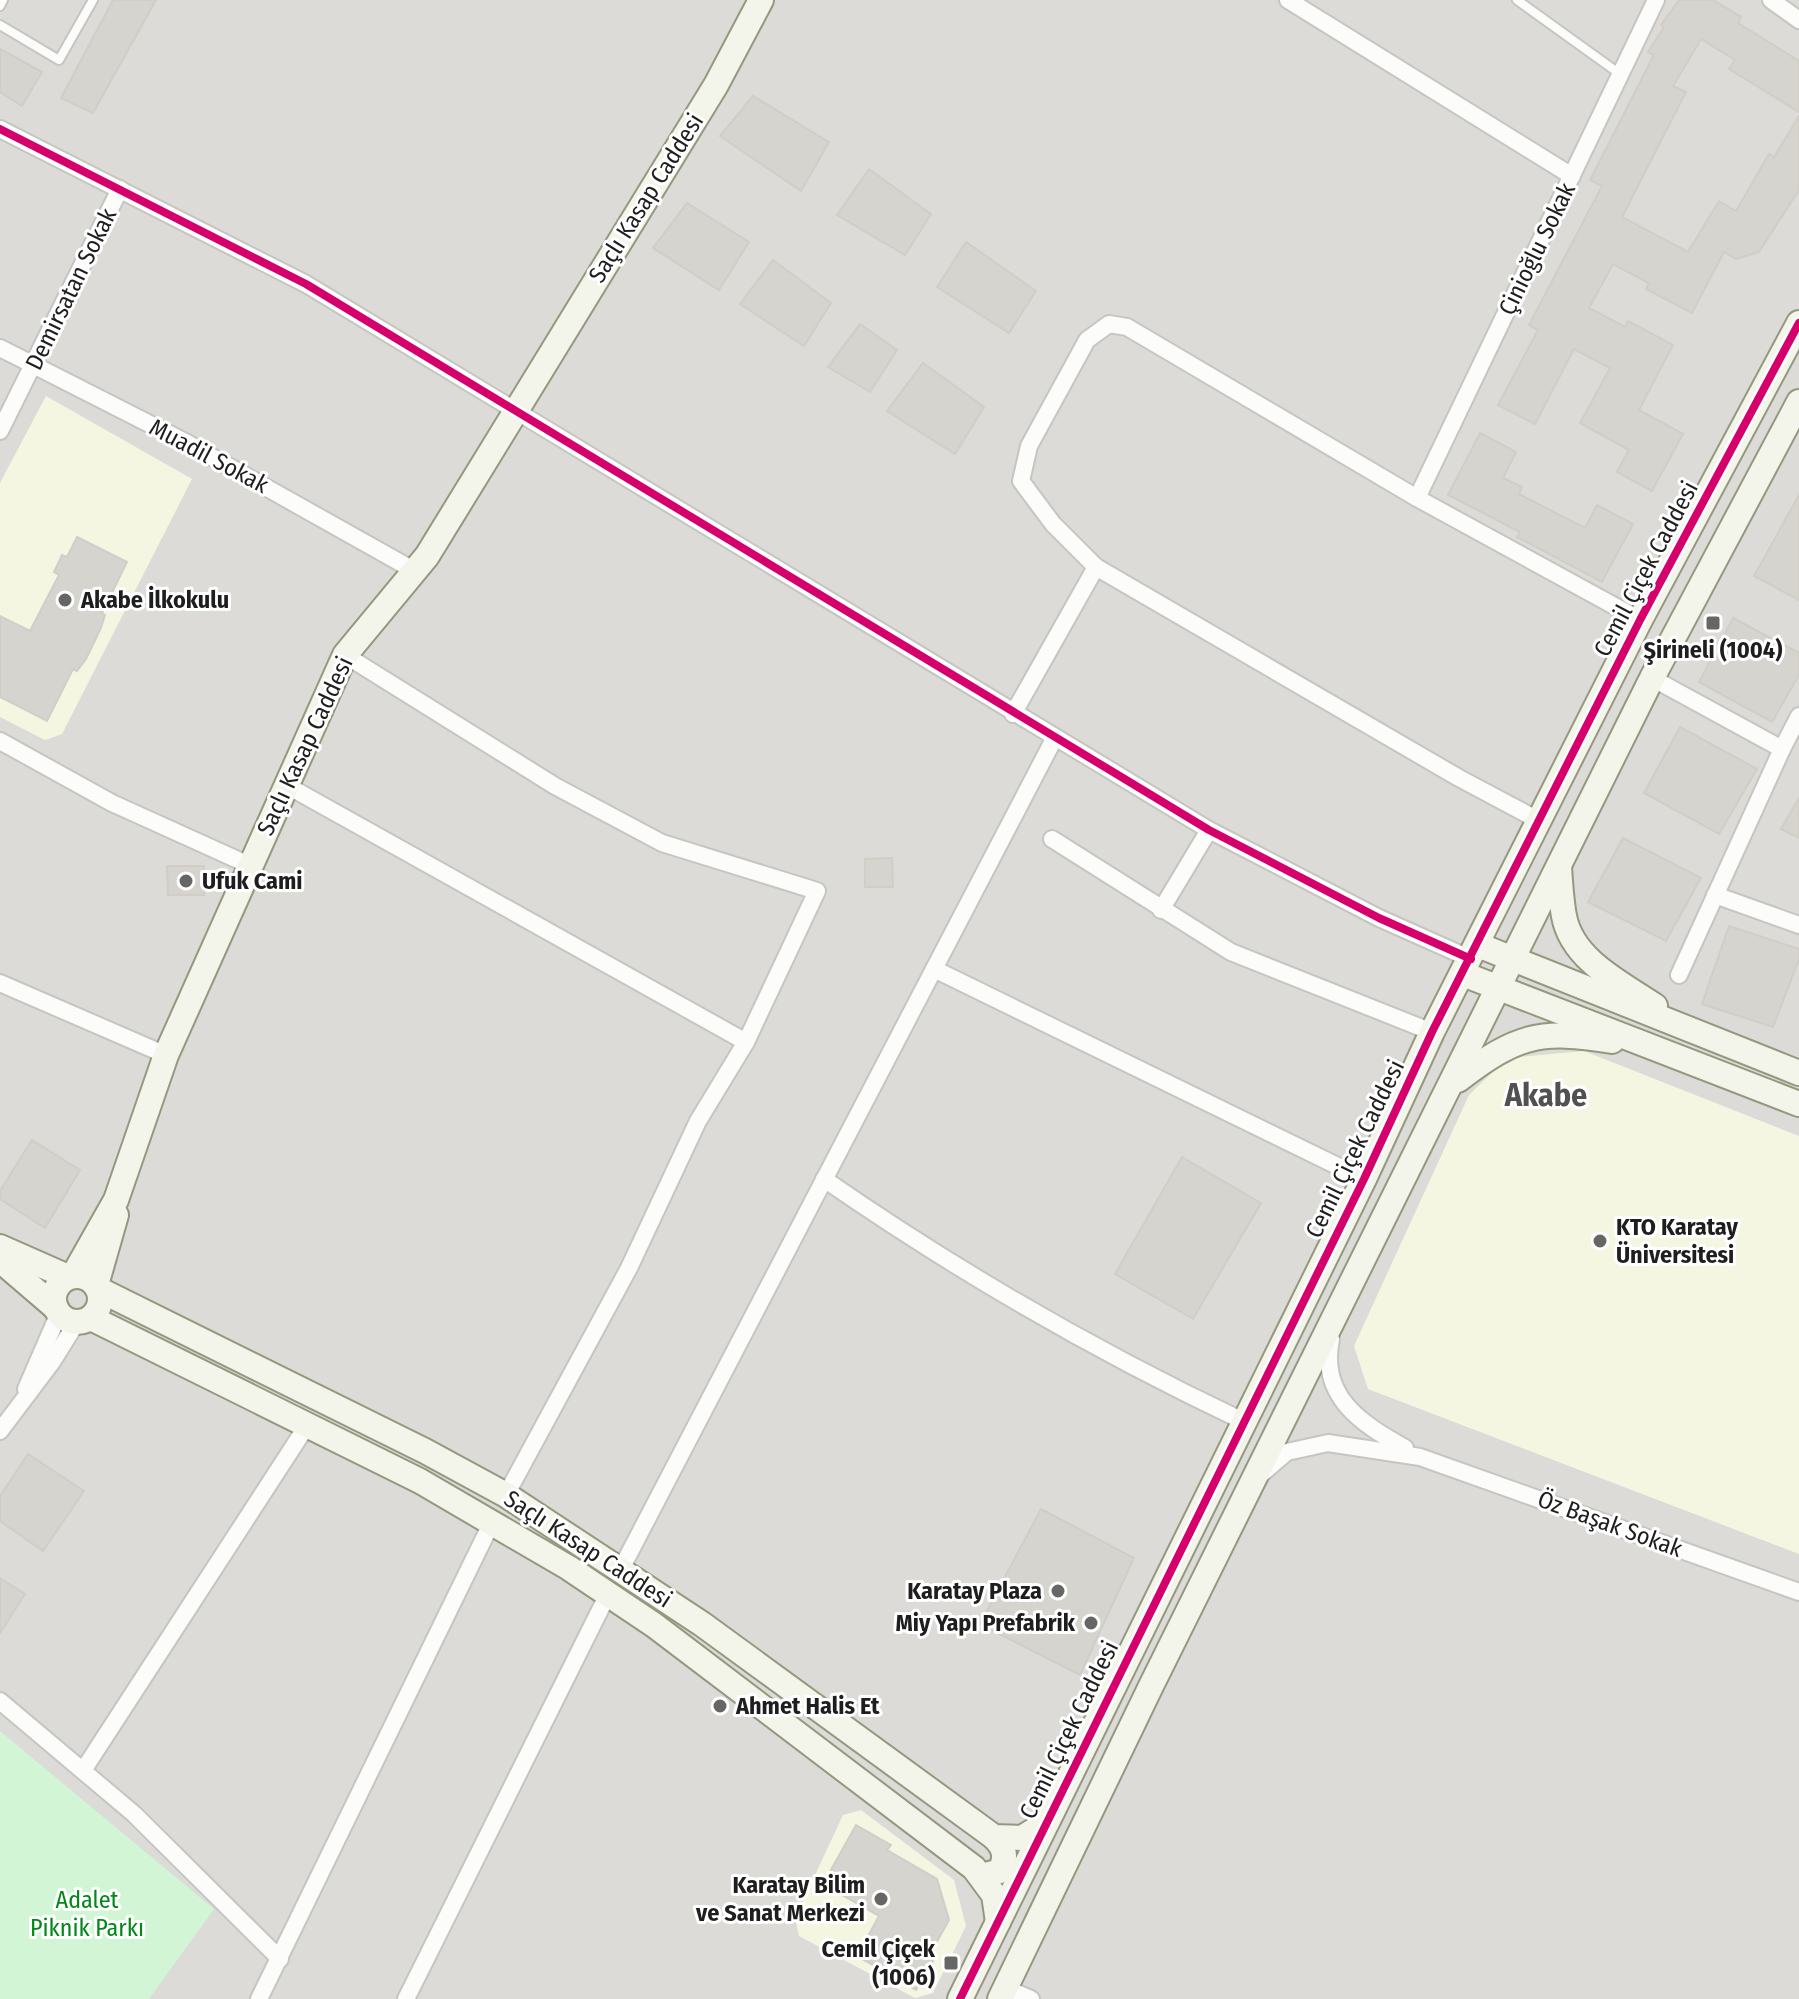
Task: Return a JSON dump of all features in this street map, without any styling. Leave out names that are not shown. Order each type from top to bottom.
[{"type":"street","name":"Saçlı Kasap Caddesi","points":[[70,1277],[116,1200],[166,1055],[345,655],[415,571],[716,85],[761,0]]},
{"type":"street","points":[[1288,0],[1572,176]]},
{"type":"street","name":"Çinioğlu Sokak","points":[[1417,498],[1656,0]]},
{"type":"street","points":[[1771,0],[1799,20]]},
{"type":"street","points":[[0,129],[306,284],[1209,830],[1379,918],[1470,959],[1501,987],[1799,1104]]},
{"type":"street","name":"Demirsatan Sokak","points":[[0,431],[120,189]]},
{"type":"street","name":"Cemil Çiçek Caddesi","points":[[960,1999],[1364,1179],[1432,1032],[1640,620],[1799,323]]},
{"type":"street","points":[[1540,821],[1459,778],[1096,567],[1053,524],[1021,481],[1029,446],[1087,340],[1109,324],[1127,327],[1417,498],[1640,620]]},
{"type":"street","name":"Muadil Sokak","points":[[0,348],[187,443],[415,571]]},
{"type":"street","points":[[1031,1999],[1002,1994],[1652,678],[1799,402]]},
{"type":"street","points":[[1013,714],[1096,567]]},
{"type":"street","points":[[345,655],[555,786],[662,843],[817,891],[746,1042],[698,1121],[629,1268],[506,1495]]},
{"type":"street","points":[[1652,678],[1782,749]]},
{"type":"street","points":[[1679,975],[1799,716]]},
{"type":"street","points":[[621,1569],[1054,739]]},
{"type":"street","points":[[0,741],[112,803],[249,865]]},
{"type":"street","points":[[286,785],[746,1042]]},
{"type":"street","points":[[1161,910],[1209,830]]},
{"type":"street","points":[[1052,839],[1231,952],[1432,1032]]},
{"type":"street","points":[[1559,866],[1564,919],[1577,944],[1595,965],[1690,1030]]},
{"type":"street","points":[[1715,895],[1799,925]]},
{"type":"street","points":[[1470,959],[1512,960],[1799,1073]]},
{"type":"street","points":[[934,969],[1364,1179]]},
{"type":"street","points":[[0,983],[166,1055]]},
{"type":"street","points":[[1453,1083],[1497,1050],[1531,1036],[1585,1037],[1659,1049]]},
{"type":"street","points":[[824,1179],[1010,1298],[1163,1383],[1243,1421]]},
{"type":"street","name":"Saçlı Kasap Caddesi","points":[[116,1200],[113,1235],[97,1287],[425,1451],[506,1495],[621,1569],[994,1837]]},
{"type":"street","points":[[0,1247],[70,1277],[84,1276],[97,1287],[100,1305],[71,1315],[0,1431]]},
{"type":"street","name":"Saçlı Kasap Caddesi","points":[[0,1260],[71,1315],[308,1424],[492,1522],[608,1594],[851,1773],[982,1876],[994,1895],[998,1922]]},
{"type":"street","points":[[70,1277],[55,1293],[71,1315]]},
{"type":"street","points":[[1338,1310],[1326,1362],[1340,1401],[1377,1432],[1420,1457]]},
{"type":"street","points":[[84,1769],[308,1424]]},
{"type":"street","points":[[1253,1482],[1287,1452],[1328,1443],[1420,1457]]},
{"type":"street","name":"Öz Başak Sokak","points":[[1420,1457],[1799,1592]]},
{"type":"street","points":[[259,1999],[492,1522]]},
{"type":"street","points":[[406,1999],[608,1594]]},
{"type":"street","points":[[0,1701],[84,1769],[280,1959]]},
{"type":"street","points":[[994,1837],[1022,1838],[1046,1823]]},
{"type":"street","points":[[982,1876],[1000,1871],[1005,1859],[1003,1848],[994,1837]]},
{"type":"lane","points":[[0,6],[3,0]]},
{"type":"lane","points":[[0,25],[59,60],[93,0]]},
{"type":"lane","points":[[1517,0],[1621,75]]},
{"type":"shaded area","points":[[0,0],[1799,0],[1799,1999],[0,1999]]},
{"type":"shaded area","name":"Akabe İlkokulu","points":[[46,396],[192,479],[62,734],[45,740],[0,717],[0,483]]},
{"type":"shaded area","name":"KTO Karatay Üniversitesi","points":[[1584,1051],[1799,1136],[1799,1554],[1368,1389],[1354,1346],[1469,1095],[1507,1058]]},
{"type":"shaded area","name":"Karatay Bilim ve Sanat Merkezi","points":[[861,1810],[954,1880],[966,1926],[933,1993],[915,1998],[799,1936],[795,1918],[843,1815]]},
{"type":"green space","name":"Adalet Piknik Parkı","points":[[0,1731],[214,1909],[149,1999],[0,1999]]},
{"type":"building","points":[[113,0],[156,0],[93,113],[61,98]]},
{"type":"building","points":[[1679,0],[1713,0],[1741,17],[1738,23],[1799,61],[1799,112],[1729,69],[1735,60],[1701,39],[1673,86],[1686,92],[1622,217],[1688,252],[1719,201],[1736,211],[1769,154],[1774,157],[1799,116],[1799,190],[1759,252],[1736,259],[1724,252],[1692,313],[1646,289],[1649,283],[1613,264],[1589,308],[1625,327],[1628,321],[1673,345],[1639,410],[1683,434],[1652,491],[1617,472],[1629,450],[1580,423],[1610,368],[1574,349],[1535,424],[1498,405],[1538,330],[1529,325],[1602,186],[1590,180],[1654,55],[1648,52],[1664,27],[1661,25]]},
{"type":"building","points":[[0,49],[42,72],[22,106],[0,92]]},
{"type":"building","points":[[753,96],[829,142],[801,191],[720,136]]},
{"type":"building","points":[[869,169],[931,214],[905,255],[837,215]]},
{"type":"building","points":[[687,203],[749,242],[719,290],[653,248]]},
{"type":"building","points":[[966,242],[1036,291],[1009,333],[937,287]]},
{"type":"building","points":[[773,260],[831,303],[804,346],[740,304]]},
{"type":"building","points":[[860,324],[897,350],[870,392],[828,367]]},
{"type":"building","points":[[923,363],[984,407],[955,454],[887,411]]},
{"type":"building","points":[[1480,433],[1516,452],[1503,478],[1522,487],[1519,494],[1585,528],[1597,505],[1633,524],[1602,582],[1517,537],[1520,532],[1448,495]]},
{"type":"building","points":[[1799,495],[1799,600],[1754,576]]},
{"type":"building","points":[[77,537],[127,562],[102,613],[105,615],[101,628],[86,659],[77,671],[73,669],[47,721],[0,697],[0,616],[30,631],[59,575],[54,572],[62,555],[67,557]]},
{"type":"building","points":[[1733,618],[1799,653],[1799,675],[1772,722],[1699,682]]},
{"type":"building","points":[[1680,727],[1757,769],[1719,834],[1644,793]]},
{"type":"building","points":[[1799,798],[1799,838],[1781,829]]},
{"type":"building","points":[[1623,838],[1701,878],[1666,941],[1588,902]]},
{"type":"building","points":[[892,858],[893,887],[865,887],[865,859]]},
{"type":"building","name":"Ufuk Cami","points":[[167,866],[204,866],[204,895],[168,895]]},
{"type":"building","points":[[1729,926],[1799,949],[1799,959],[1773,1027],[1702,1004]]},
{"type":"building","points":[[32,1140],[80,1170],[45,1228],[0,1199],[0,1191]]},
{"type":"building","points":[[1182,1157],[1261,1203],[1193,1319],[1115,1274]]},
{"type":"building","points":[[28,1454],[84,1491],[43,1551],[0,1521],[0,1496]]},
{"type":"building","name":"Karatay Plaza","points":[[1041,1509],[1134,1558],[1080,1675],[980,1624]]},
{"type":"building","points":[[0,1578],[25,1594],[0,1633]]},
{"type":"building","points":[[856,1825],[891,1845],[887,1850],[937,1879],[949,1920],[928,1958],[933,1961],[916,1990],[857,1956],[879,1916],[823,1884]]},
{"type":"cycle path","points":[[0,129],[306,284],[1209,830],[1379,918],[1471,959]]},
{"type":"cycle path","points":[[960,1999],[1364,1179],[1432,1032],[1640,620],[1799,323]]},
{"type":"place","name":"Akabe İlkokulu","points":[[65,600]]},
{"type":"place","name":"Şirineli (1004)","points":[[1713,623]]},
{"type":"place","name":"Ufuk Cami","points":[[186,881]]},
{"type":"place","name":"KTO Karatay Üniversitesi","points":[[1600,1241]]},
{"type":"place","name":"Karatay Plaza","points":[[1058,1591]]},
{"type":"place","name":"Miy Yapı Prefabrik","points":[[1091,1623]]},
{"type":"place","name":"Ahmet Halis Et","points":[[720,1706]]},
{"type":"place","name":"Karatay Bilim ve Sanat Merkezi","points":[[881,1899]]},
{"type":"place","name":"Cemil Çiçek (1006)","points":[[951,1963]]},
{"type":"district","name":"Akabe","points":[[1546,1095]]}]
